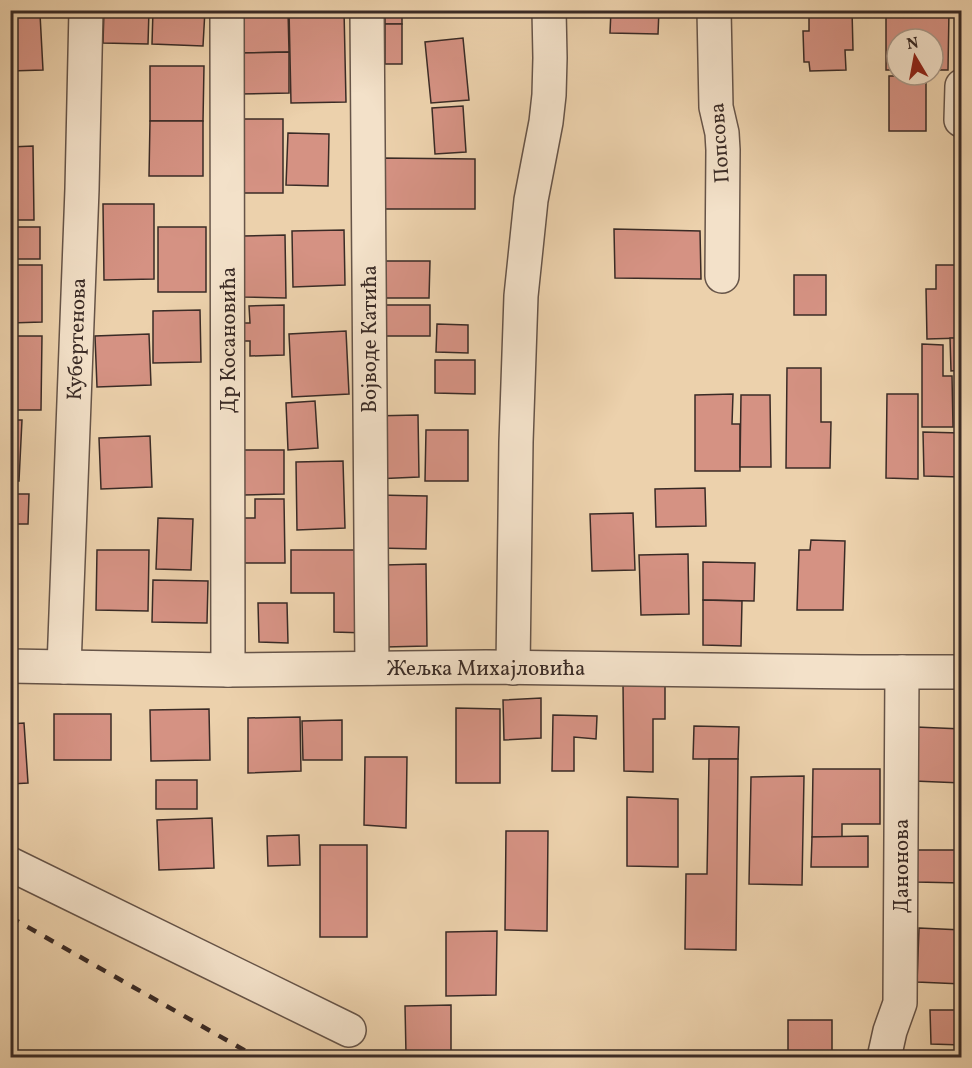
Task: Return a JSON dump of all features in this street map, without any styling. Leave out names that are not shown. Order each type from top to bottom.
[{"type":"street","name":"Кубертенова","points":[[64,667],[82,189],[86,10]]},
{"type":"street","name":"Др Косановића","points":[[227,10],[228,670]]},
{"type":"street","name":"Војводе Катића","points":[[367,10],[372,668]]},
{"type":"street","points":[[513,668],[516,442],[521,296],[531,200],[549,95],[549,10]]},
{"type":"street","name":"Попсова","points":[[714,10],[716,107],[723,150],[722,276]]},
{"type":"street","points":[[961,120],[962,86]]},
{"type":"street","name":"Жељка Михајловића","points":[[10,666],[228,670],[513,668],[962,672]]},
{"type":"street","name":"Данонова","points":[[884,1058],[900,1003],[902,672]]},
{"type":"street","points":[[10,864],[349,1030]]},
{"type":"building","points":[[10,10],[24,10],[24,15],[40,14],[43,70],[10,71]]},
{"type":"building","points":[[104,10],[149,10],[148,44],[103,43]]},
{"type":"building","points":[[153,10],[205,10],[203,46],[152,44]]},
{"type":"building","points":[[237,10],[288,10],[289,52],[238,53]]},
{"type":"building","points":[[289,10],[344,10],[346,102],[291,103]]},
{"type":"building","points":[[385,10],[402,10],[402,24],[385,24]]},
{"type":"building","points":[[611,10],[659,10],[658,34],[610,33]]},
{"type":"building","points":[[809,10],[852,10],[853,50],[845,50],[846,70],[810,71],[809,62],[804,62],[803,31],[809,31]]},
{"type":"building","points":[[886,10],[949,10],[948,70],[945,70],[945,27],[886,27]]},
{"type":"building","points":[[385,24],[402,24],[402,64],[385,64]]},
{"type":"building","points":[[463,38],[469,100],[431,103],[425,42]]},
{"type":"building","points":[[289,52],[289,93],[238,94],[238,53]]},
{"type":"building","points":[[150,66],[204,66],[203,121],[150,121]]},
{"type":"building","points":[[889,87],[926,87],[926,131],[889,131]]},
{"type":"building","points":[[463,106],[466,152],[435,154],[432,108]]},
{"type":"building","points":[[242,119],[283,119],[283,193],[242,193]]},
{"type":"building","points":[[150,121],[203,121],[203,176],[149,176]]},
{"type":"building","points":[[288,133],[329,134],[328,186],[286,185]]},
{"type":"building","points":[[33,146],[34,220],[10,220],[10,147]]},
{"type":"building","points":[[382,158],[475,159],[475,209],[382,209]]},
{"type":"building","points":[[103,204],[154,204],[154,279],[104,280]]},
{"type":"building","points":[[10,227],[40,227],[40,259],[10,259]]},
{"type":"building","points":[[158,227],[206,227],[206,292],[158,292]]},
{"type":"building","points":[[614,229],[700,231],[701,279],[615,278]]},
{"type":"building","points":[[344,230],[345,285],[293,287],[292,231]]},
{"type":"building","points":[[285,235],[286,298],[244,297],[243,236]]},
{"type":"building","points":[[385,261],[430,261],[429,298],[383,298]]},
{"type":"building","points":[[10,265],[42,265],[42,322],[10,323]]},
{"type":"building","points":[[936,265],[962,265],[962,338],[927,339],[926,289],[936,289]]},
{"type":"building","points":[[794,275],[826,275],[826,315],[794,315]]},
{"type":"building","points":[[284,305],[284,355],[250,356],[250,341],[241,341],[240,323],[250,323],[249,306]]},
{"type":"building","points":[[383,305],[430,305],[430,336],[383,336]]},
{"type":"building","points":[[200,310],[201,362],[153,363],[153,311]]},
{"type":"building","points":[[437,324],[468,325],[468,353],[436,352]]},
{"type":"building","points":[[346,331],[349,394],[292,397],[289,334]]},
{"type":"building","points":[[149,334],[151,385],[97,387],[95,336]]},
{"type":"building","points":[[10,336],[42,336],[41,410],[10,410]]},
{"type":"building","points":[[950,338],[962,338],[962,370],[951,371]]},
{"type":"building","points":[[922,344],[943,345],[943,376],[952,376],[953,427],[922,427]]},
{"type":"building","points":[[435,360],[475,360],[475,394],[435,393]]},
{"type":"building","points":[[787,368],[821,368],[821,422],[831,422],[830,468],[786,468]]},
{"type":"building","points":[[733,394],[732,424],[740,424],[740,471],[695,471],[695,395]]},
{"type":"building","points":[[887,394],[918,394],[918,479],[886,478]]},
{"type":"building","points":[[741,395],[770,395],[771,467],[740,467]]},
{"type":"building","points":[[315,401],[318,448],[288,450],[286,403]]},
{"type":"building","points":[[418,415],[419,477],[374,479],[372,416]]},
{"type":"building","points":[[10,420],[22,420],[19,481],[10,481]]},
{"type":"building","points":[[426,430],[468,430],[468,481],[425,481]]},
{"type":"building","points":[[923,432],[960,433],[960,477],[924,476]]},
{"type":"building","points":[[150,436],[152,487],[101,489],[99,438]]},
{"type":"building","points":[[243,450],[284,450],[284,494],[243,495]]},
{"type":"building","points":[[343,461],[345,528],[297,530],[296,462]]},
{"type":"building","points":[[705,488],[706,526],[656,527],[655,489]]},
{"type":"building","points":[[10,494],[29,494],[28,524],[10,524]]},
{"type":"building","points":[[377,495],[427,496],[426,549],[377,548]]},
{"type":"building","points":[[255,499],[284,499],[285,563],[244,563],[243,518],[255,518]]},
{"type":"building","points":[[633,513],[635,570],[592,571],[590,514]]},
{"type":"building","points":[[158,518],[193,519],[191,570],[156,569]]},
{"type":"building","points":[[811,540],[845,541],[843,610],[797,610],[799,550],[810,550]]},
{"type":"building","points":[[10,547],[16,547],[14,624],[10,624]]},
{"type":"building","points":[[97,550],[149,550],[148,611],[96,610]]},
{"type":"building","points":[[291,550],[365,550],[366,633],[334,632],[334,593],[291,593]]},
{"type":"building","points":[[688,554],[689,614],[641,615],[639,555]]},
{"type":"building","points":[[703,562],[755,563],[754,601],[703,600]]},
{"type":"building","points":[[426,564],[427,646],[385,647],[384,565]]},
{"type":"building","points":[[153,580],[208,581],[207,623],[152,622]]},
{"type":"building","points":[[703,600],[742,601],[741,646],[703,645]]},
{"type":"building","points":[[258,603],[287,603],[288,643],[259,642]]},
{"type":"building","points":[[623,684],[665,684],[665,719],[653,719],[653,772],[624,771]]},
{"type":"building","points":[[541,698],[541,738],[504,740],[503,700]]},
{"type":"building","points":[[456,708],[500,709],[500,783],[456,783]]},
{"type":"building","points":[[209,709],[210,760],[151,761],[150,710]]},
{"type":"building","points":[[54,714],[111,714],[111,760],[54,760]]},
{"type":"building","points":[[553,715],[597,716],[596,739],[574,737],[574,771],[552,771]]},
{"type":"building","points":[[300,717],[301,771],[248,773],[248,718]]},
{"type":"building","points":[[342,720],[342,760],[303,760],[302,721]]},
{"type":"building","points":[[24,723],[28,783],[10,784],[10,724]]},
{"type":"building","points":[[694,726],[739,727],[738,759],[693,759]]},
{"type":"building","points":[[916,727],[962,729],[962,783],[914,781]]},
{"type":"building","points":[[365,757],[407,757],[406,828],[364,825]]},
{"type":"building","points":[[709,759],[738,759],[736,950],[685,949],[686,874],[707,874]]},
{"type":"building","points":[[813,769],[880,769],[880,824],[842,824],[842,837],[812,837]]},
{"type":"building","points":[[804,776],[802,885],[749,884],[751,777]]},
{"type":"building","points":[[156,780],[197,780],[197,809],[156,809]]},
{"type":"building","points":[[627,797],[678,799],[678,867],[627,866]]},
{"type":"building","points":[[212,818],[214,868],[159,870],[157,820]]},
{"type":"building","points":[[506,831],[548,831],[547,931],[505,930]]},
{"type":"building","points":[[299,835],[300,865],[268,866],[267,836]]},
{"type":"building","points":[[868,836],[868,867],[811,867],[812,837]]},
{"type":"building","points":[[320,845],[367,845],[367,937],[320,937]]},
{"type":"building","points":[[917,850],[962,850],[962,883],[916,882]]},
{"type":"building","points":[[919,928],[962,930],[962,984],[917,982]]},
{"type":"building","points":[[497,931],[496,995],[446,996],[446,932]]},
{"type":"building","points":[[451,1005],[451,1053],[406,1054],[405,1006]]},
{"type":"building","points":[[930,1010],[962,1010],[962,1045],[931,1044]]},
{"type":"building","points":[[788,1020],[832,1020],[832,1056],[788,1056]]},
{"type":"railway","points":[[10,917],[258,1058]]}]
